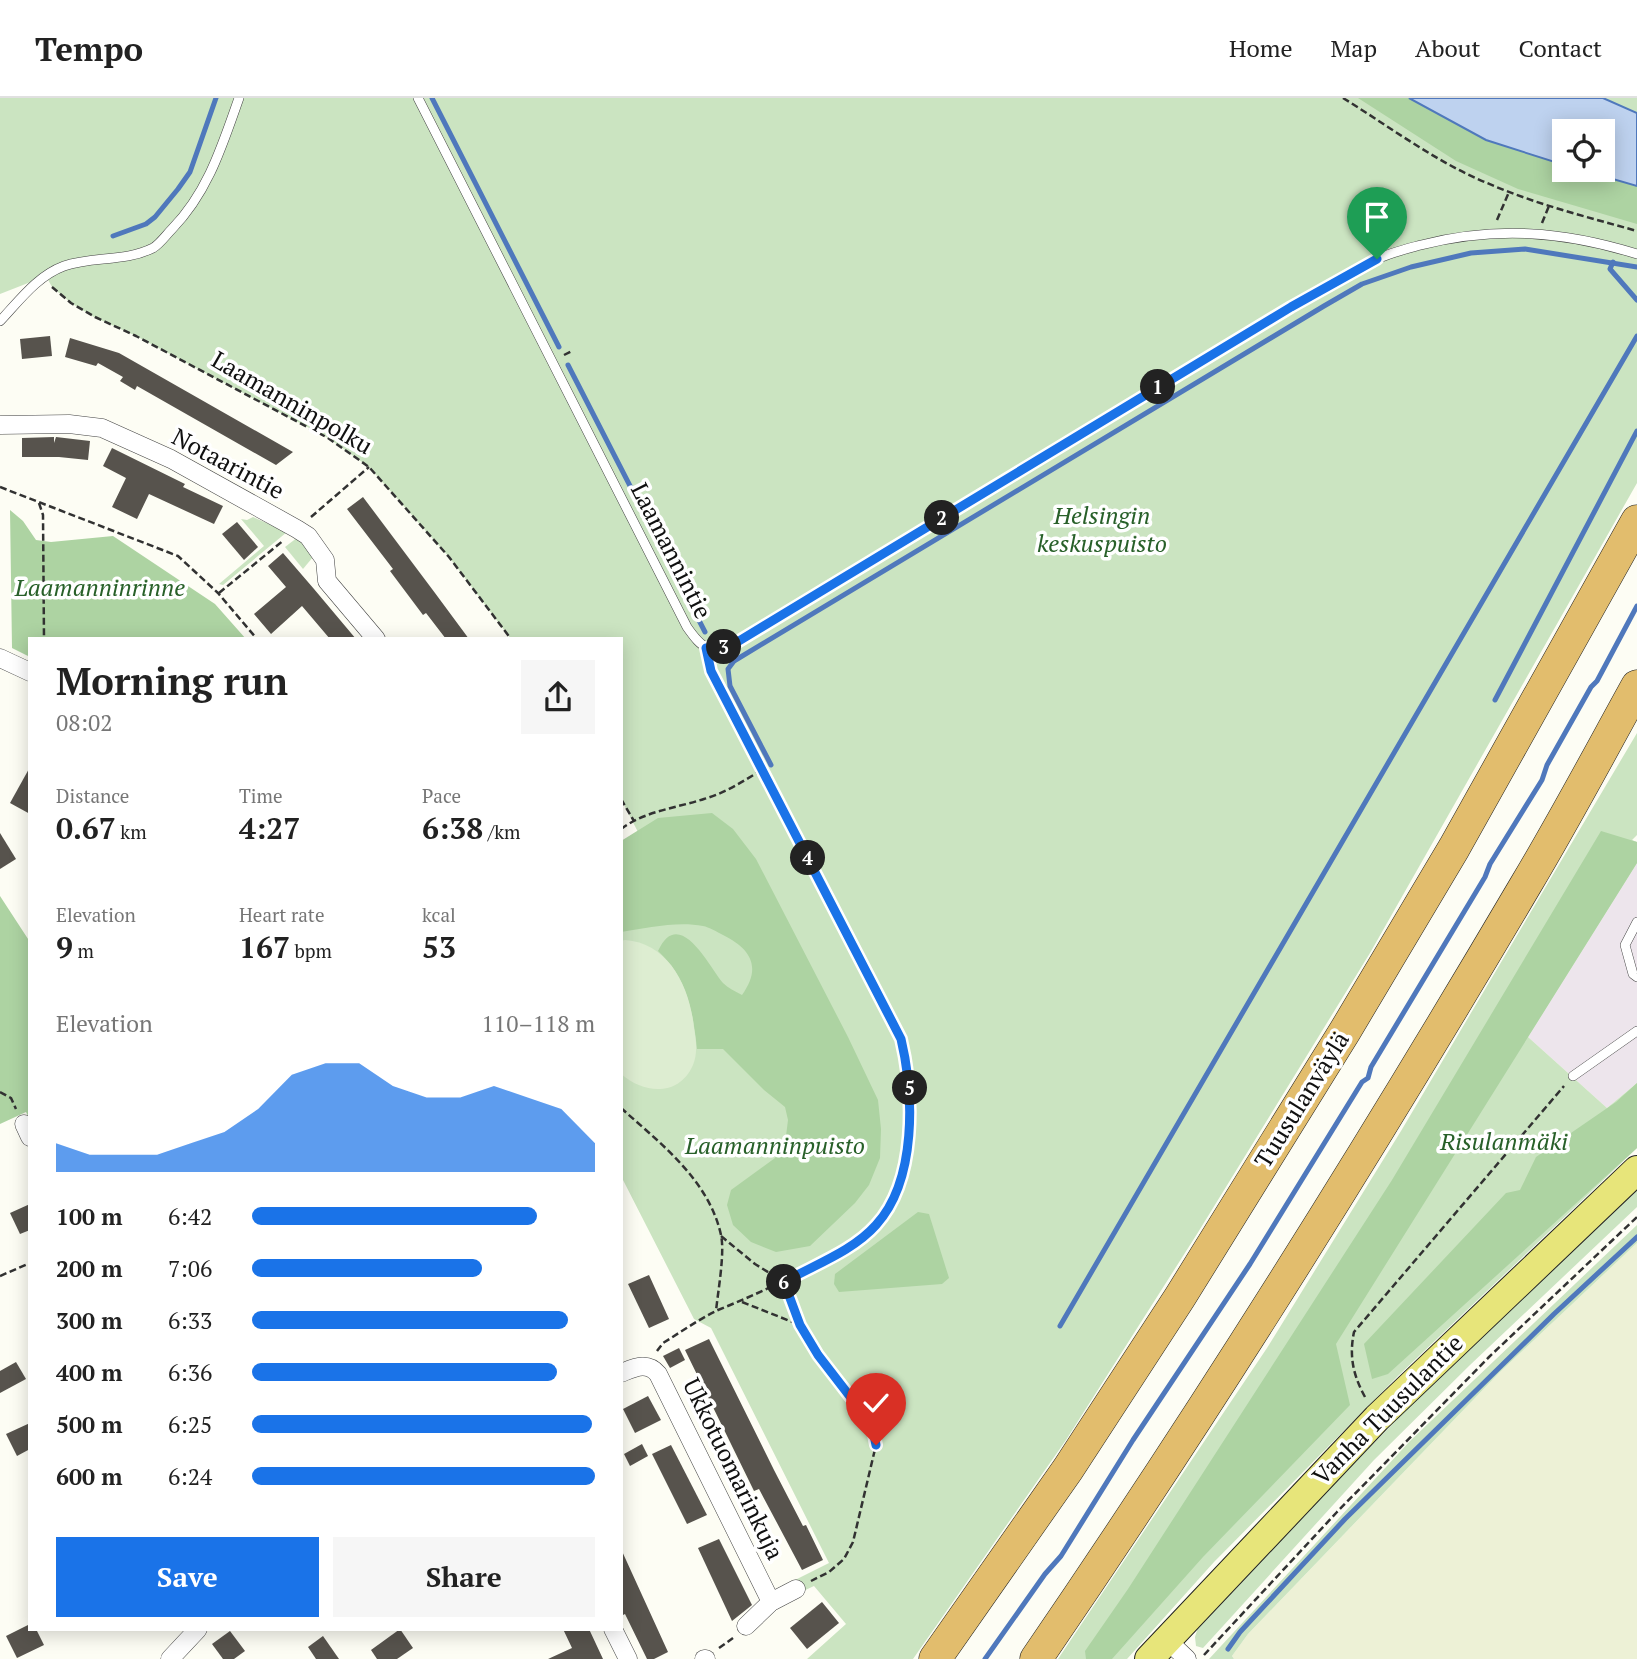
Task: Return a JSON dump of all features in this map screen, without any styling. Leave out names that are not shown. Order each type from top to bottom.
[{"type":"highway","name":"Tuusulanväylä","points":[[935,1659],[1075,1457],[1180,1297],[1345,1031],[1454,848],[1637,521]]},
{"type":"highway","points":[[1036,1659],[1139,1509],[1251,1335],[1526,884],[1637,686]]},
{"type":"main road","name":"Vanha Tuusulantie","points":[[1158,1649],[1377,1418],[1637,1170]]},
{"type":"street","name":"Notaarintie","points":[[0,425],[69,424],[102,428],[171,459],[297,529],[307,536],[325,560],[327,581],[374,637]]},
{"type":"street","points":[[0,657],[28,671]]},
{"type":"street","points":[[623,1372],[644,1366]]},
{"type":"street","name":"Ukkotuomarinkuja","points":[[644,1366],[654,1369],[658,1374],[771,1602]]},
{"type":"street","name":"Ukkotuomarinkuja","points":[[746,1626],[771,1602],[796,1589]]},
{"type":"street","points":[[170,1659],[196,1631]]},
{"type":"street","points":[[614,1631],[628,1659]]},
{"type":"street","points":[[1158,1649],[1186,1659]]},
{"type":"lane","points":[[0,321],[33,286],[65,265],[130,256],[154,247],[189,212],[204,187],[217,161],[239,98]]},
{"type":"lane","name":"Laamannintie","points":[[418,98],[687,627],[697,641],[706,648],[715,650],[734,644],[1291,307],[1377,259],[1441,240],[1493,233],[1539,233],[1637,254]]},
{"type":"lane","points":[[1637,922],[1625,945],[1633,974],[1637,977]]},
{"type":"lane","points":[[1573,1076],[1637,1031]]},
{"type":"path","points":[[1343,98],[1439,158],[1485,182],[1549,205],[1637,231]]},
{"type":"path","points":[[1493,233],[1509,192]]},
{"type":"path","points":[[1539,233],[1549,205]]},
{"type":"path","name":"Laamanninpolku","points":[[46,276],[52,287],[83,310],[328,438],[369,467],[449,557],[509,637]]},
{"type":"path","points":[[0,487],[178,556],[218,593],[255,637]]},
{"type":"path","points":[[39,503],[43,515],[44,637]]},
{"type":"path","points":[[644,1366],[663,1343],[716,1311],[784,1282],[857,1241],[875,1226],[888,1210],[904,1163],[908,1139],[910,1089],[901,1039],[711,671],[706,648]]},
{"type":"path","points":[[623,828],[662,810],[707,799],[738,785],[762,769]]},
{"type":"path","points":[[623,802],[634,821]]},
{"type":"path","points":[[1377,1418],[1351,1364],[1350,1349],[1354,1332],[1573,1076]]},
{"type":"path","points":[[0,1092],[11,1098],[27,1131]]},
{"type":"path","points":[[623,1110],[687,1170],[710,1207],[721,1236],[716,1311]]},
{"type":"path","points":[[1200,1659],[1337,1512],[1489,1357],[1637,1217]]},
{"type":"path","points":[[721,1236],[755,1264],[784,1282],[800,1325],[818,1355],[872,1425],[876,1445],[853,1542],[844,1559],[830,1572],[796,1589]]},
{"type":"path","points":[[0,1276],[28,1264]]},
{"type":"path","points":[[741,1302],[800,1325]]},
{"type":"path","points":[[705,1659],[746,1626]]},
{"type":"shaded area","points":[[1637,863],[1637,1083],[1607,1108],[1528,1037]]},
{"type":"green space","name":"Helsingin keskuspuisto","points":[[0,98],[1409,98],[1486,140],[1552,161],[1552,182],[1615,182],[1615,180],[1637,186],[1637,483],[1370,953],[1066,1440],[913,1659],[807,1659],[846,1624],[814,1586],[799,1593],[793,1581],[829,1563],[711,1328],[694,1319],[623,1180],[623,846],[640,836],[623,803],[623,637],[509,637],[449,557],[369,467],[328,438],[136,336],[94,317],[52,287],[46,276],[0,294]]},
{"type":"green space","points":[[1358,98],[1409,98],[1486,140],[1552,161],[1552,182],[1615,182],[1615,179],[1631,183],[1637,186],[1637,224],[1518,189],[1456,161]]},
{"type":"green space","points":[[1603,98],[1637,98],[1637,113]]},
{"type":"green space","name":"Laamanninrinne","points":[[10,510],[23,521],[36,540],[51,542],[113,536],[215,604],[244,637],[28,637],[28,656],[12,648]]},
{"type":"green space","points":[[253,517],[287,532],[223,585],[219,584],[264,546],[241,519]]},
{"type":"green space","points":[[298,537],[313,557],[303,569],[285,547]]},
{"type":"green space","name":"Risulanmäki","points":[[1637,733],[1637,835],[1632,840],[1637,842],[1637,863],[1528,1037],[1607,1108],[1637,1083],[1637,1148],[1398,1376],[1214,1562],[1127,1659],[1058,1659],[1267,1348],[1401,1131]]},
{"type":"green space","points":[[712,813],[733,829],[756,859],[878,1100],[880,1158],[869,1185],[855,1203],[810,1246],[776,1252],[751,1242],[733,1225],[727,1205],[731,1190],[775,1158],[786,1136],[788,1120],[785,1107],[723,1049],[697,1049],[687,996],[676,972],[658,951],[666,938],[675,934],[684,936],[702,953],[723,983],[742,995],[751,976],[752,967],[747,953],[733,940],[703,926],[672,925],[623,932],[623,840],[658,818]]},
{"type":"green space","points":[[1601,831],[1637,842],[1637,863],[1336,1344],[1350,1405],[1203,1557],[1112,1659],[1086,1659],[1085,1651],[1128,1589],[1392,1180]]},
{"type":"green space","points":[[0,896],[28,939],[28,1116],[26,1112],[0,1124]]},
{"type":"green space","points":[[623,940],[640,943],[665,958],[688,997],[696,1056],[687,1075],[670,1087],[660,1089],[640,1086],[623,1076]]},
{"type":"green space","points":[[1637,1083],[1637,1148],[1388,1374],[1372,1379],[1364,1344],[1506,1193],[1520,1190],[1536,1157],[1616,1102]]},
{"type":"green space","points":[[1637,1187],[1637,1207],[1374,1460],[1203,1648],[1196,1646],[1195,1637],[1200,1621],[1459,1356]]},
{"type":"green space","points":[[918,1212],[929,1214],[949,1278],[942,1284],[839,1292],[834,1284],[835,1274]]},
{"type":"green space","points":[[1637,1225],[1637,1243],[1500,1372],[1248,1634],[1232,1656],[1234,1659],[1209,1659],[1410,1441]]},
{"type":"green space","points":[[1637,1243],[1637,1659],[1234,1659],[1232,1656],[1248,1634],[1500,1372]]},
{"type":"water","points":[[1409,98],[1603,98],[1637,113],[1637,186],[1615,180],[1615,119],[1552,119],[1552,161],[1486,140]]},
{"type":"building","points":[[50,336],[52,356],[22,359],[20,339]]},
{"type":"building","points":[[70,338],[119,353],[293,452],[276,465],[137,386],[135,390],[120,381],[123,377],[98,363],[96,366],[65,357]]},
{"type":"building","points":[[54,437],[54,443],[56,437],[90,441],[88,460],[22,457],[22,438]]},
{"type":"building","points":[[112,448],[223,506],[214,524],[149,494],[137,519],[112,507],[126,478],[103,466]]},
{"type":"building","points":[[363,497],[468,637],[444,637],[426,613],[423,615],[390,571],[393,569],[347,509]]},
{"type":"building","points":[[237,522],[258,547],[244,560],[222,534]]},
{"type":"building","points":[[283,553],[354,637],[328,637],[302,606],[271,634],[254,614],[286,587],[268,566]]},
{"type":"building","points":[[28,771],[28,813],[10,803]]},
{"type":"building","points":[[0,833],[16,859],[0,869]]},
{"type":"building","points":[[28,1205],[28,1231],[20,1234],[10,1213]]},
{"type":"building","points":[[649,1275],[669,1319],[649,1328],[628,1284]]},
{"type":"building","points":[[709,1339],[774,1470],[823,1560],[802,1570],[759,1489],[754,1491],[685,1350]]},
{"type":"building","points":[[679,1348],[685,1360],[670,1368],[663,1356]]},
{"type":"building","points":[[16,1362],[26,1379],[0,1393],[0,1371]]},
{"type":"building","points":[[648,1396],[661,1420],[635,1433],[623,1409]]},
{"type":"building","points":[[28,1424],[28,1450],[17,1456],[6,1434]]},
{"type":"building","points":[[642,1444],[648,1456],[630,1466],[624,1454]]},
{"type":"building","points":[[671,1445],[707,1515],[687,1524],[652,1454]]},
{"type":"building","points":[[719,1539],[752,1605],[732,1621],[698,1548]]},
{"type":"building","points":[[623,1553],[668,1652],[654,1659],[647,1659],[625,1614],[623,1615]]},
{"type":"building","points":[[822,1602],[839,1623],[807,1649],[790,1628]]},
{"type":"building","points":[[28,1625],[28,1631],[37,1631],[44,1645],[17,1658],[6,1636]]},
{"type":"building","points":[[230,1631],[245,1651],[234,1659],[223,1659],[212,1644]]},
{"type":"building","points":[[397,1631],[401,1631],[413,1648],[397,1659],[377,1659],[371,1650]]},
{"type":"building","points":[[564,1631],[590,1631],[603,1659],[548,1659],[572,1648]]},
{"type":"building","points":[[323,1636],[339,1659],[316,1659],[308,1647]]},
{"type":"waterway","points":[[113,236],[146,224],[178,189],[190,172],[216,98]]},
{"type":"waterway","points":[[432,98],[559,347]]},
{"type":"waterway","points":[[771,765],[730,686],[728,669],[734,661],[1362,284],[1411,267],[1471,253],[1525,249],[1637,267]]},
{"type":"waterway","points":[[1613,262],[1610,269],[1637,300]]},
{"type":"waterway","points":[[1060,1326],[1637,336]]},
{"type":"waterway","points":[[568,365],[705,632]]},
{"type":"waterway","points":[[1495,700],[1637,431]]},
{"type":"waterway","points":[[985,1659],[1045,1574],[1061,1556],[1133,1440],[1250,1264],[1362,1082],[1368,1078],[1371,1067],[1542,780],[1547,765],[1597,681],[1637,606]]},
{"type":"waterway","points":[[1228,1649],[1240,1632],[1345,1519],[1554,1314],[1637,1237]]},
{"type":"route","points":[[876,1445],[872,1425],[818,1355],[800,1325],[784,1282],[857,1241],[875,1226],[888,1210],[898,1187],[908,1139],[910,1089],[906,1061],[901,1039],[711,671],[706,648],[715,650],[734,644],[1291,307],[1377,259]]},
{"type":"park label","name":"Laamanninpuisto","points":[[775,1146]]}]
